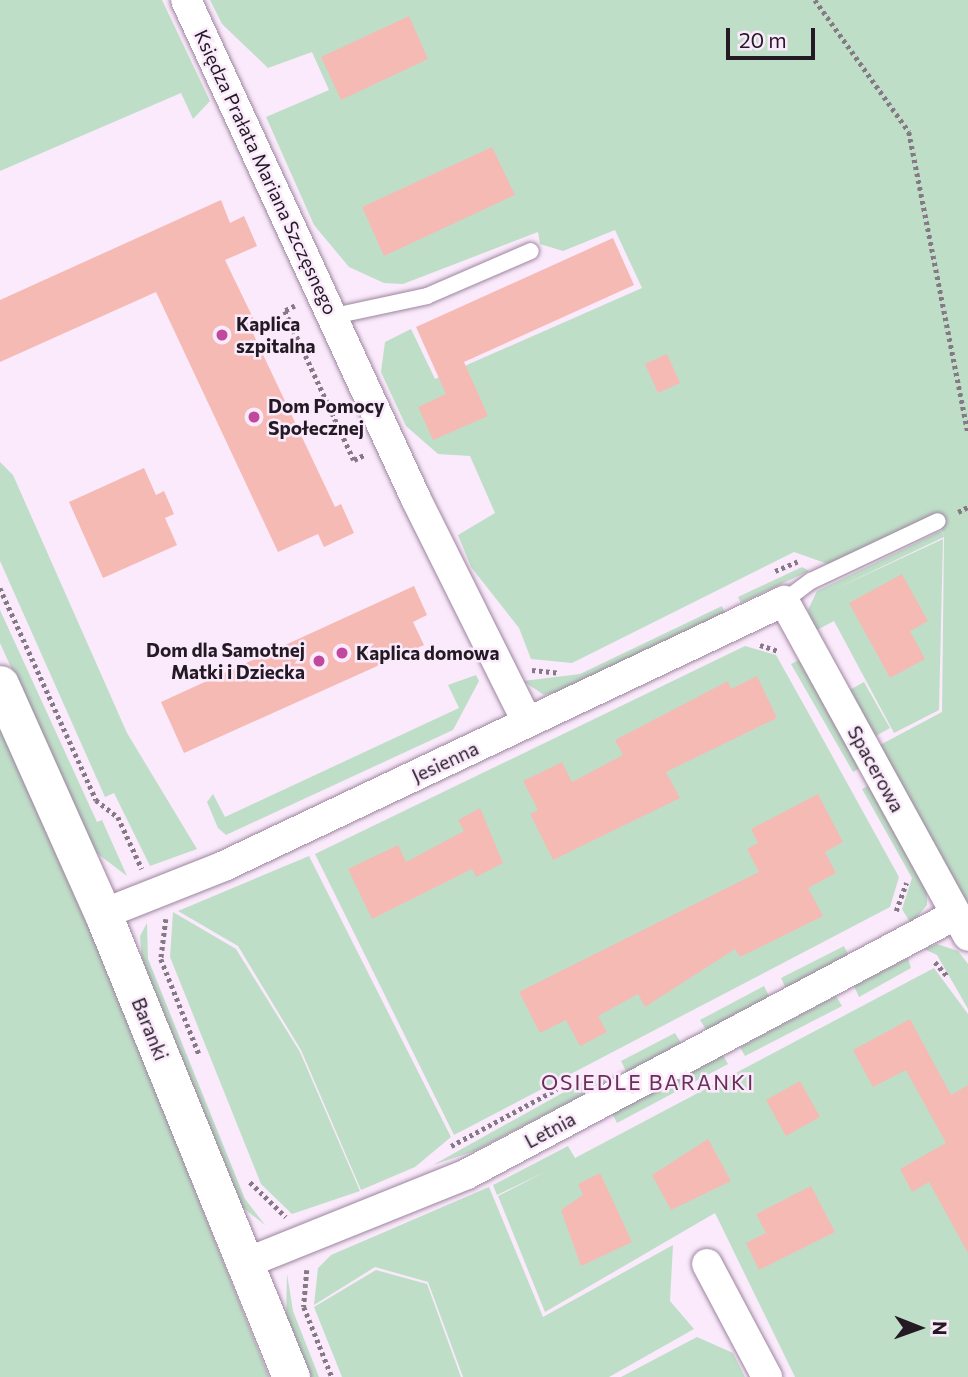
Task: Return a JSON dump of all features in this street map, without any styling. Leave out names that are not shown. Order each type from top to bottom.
[{"type":"street","name":"Księdza Prałata Mariana Szczęsnego","points":[[186,0],[527,722]]},
{"type":"street","name":"Jesienna","points":[[103,914],[157,892],[527,722],[784,601]]},
{"type":"street","name":"Spacerowa","points":[[784,601],[962,926]]},
{"type":"street","name":"Baranki","points":[[0,684],[103,914],[291,1377]]},
{"type":"street","name":"Letnia","points":[[246,1263],[467,1174],[962,926]]},
{"type":"street","points":[[707,1264],[766,1377]]},
{"type":"lane","points":[[334,316],[427,296],[531,251]]},
{"type":"lane","points":[[784,601],[811,581],[938,521]]},
{"type":"path","points":[[815,0],[909,132],[968,433]]},
{"type":"path","points":[[0,588],[96,800],[118,817],[157,892],[166,922],[161,958],[201,1059]]},
{"type":"path","points":[[746,640],[785,658]]},
{"type":"path","points":[[883,919],[895,913],[907,879]]},
{"type":"path","points":[[447,1149],[566,1084]]},
{"type":"path","points":[[246,1172],[284,1214],[298,1241],[307,1268],[304,1307],[332,1377]]},
{"type":"green space","points":[[0,0],[162,0],[210,101],[193,119],[181,93],[0,171]]},
{"type":"green space","points":[[210,0],[968,0],[968,905],[880,745],[942,712],[944,537],[833,590],[943,539],[939,710],[894,733],[834,621],[815,631],[808,610],[817,591],[941,531],[944,536],[935,514],[828,564],[794,552],[572,663],[531,659],[519,628],[471,567],[458,535],[495,513],[470,456],[438,454],[406,426],[381,372],[385,342],[411,329],[435,379],[642,288],[615,230],[563,251],[540,244],[538,232],[403,284],[384,283],[349,267],[314,225],[266,117],[329,90],[312,52],[268,68],[222,24]]},
{"type":"green space","points":[[0,462],[13,475],[127,733],[197,849],[150,866],[114,793],[105,797],[0,561]]},
{"type":"green space","points":[[802,567],[809,571],[741,603],[738,597]]},
{"type":"green space","points":[[722,606],[725,613],[560,691],[544,695],[523,681],[580,674]]},
{"type":"green space","points":[[0,610],[97,822],[102,820],[127,876],[94,851],[0,643]]},
{"type":"green space","points":[[745,646],[776,655],[814,723],[899,877],[890,907],[454,1135],[315,854]]},
{"type":"green space","points":[[799,660],[860,768],[853,772],[791,664]]},
{"type":"green space","points":[[476,675],[479,681],[453,730],[226,835],[218,828],[207,802],[213,794],[225,817],[459,708],[448,685]]},
{"type":"green space","points":[[864,682],[890,728],[874,737],[848,691]]},
{"type":"green space","points":[[0,723],[89,923],[269,1377],[0,1377]]},
{"type":"green space","points":[[869,785],[927,891],[927,905],[911,924],[902,909],[912,878],[862,789]]},
{"type":"green space","points":[[309,856],[451,1137],[415,1167],[361,1190],[301,1050],[238,946],[178,911]]},
{"type":"green space","points":[[173,912],[236,949],[300,1052],[360,1191],[292,1214],[261,1184],[170,957]]},
{"type":"green space","points":[[147,923],[148,959],[245,1199],[265,1225],[241,1206],[142,964],[140,936]]},
{"type":"green space","points":[[937,944],[958,951],[968,964],[968,1009],[937,955],[924,949]]},
{"type":"green space","points":[[844,946],[849,956],[786,989],[781,978]]},
{"type":"green space","points":[[908,958],[911,968],[859,997],[854,986]]},
{"type":"green space","points":[[934,968],[968,1014],[968,1377],[795,1377],[715,1213],[545,1312],[498,1196],[547,1171],[497,1195],[493,1185],[568,1146],[575,1158]]},
{"type":"green space","points":[[764,986],[770,998],[707,1031],[700,1020]]},
{"type":"green space","points":[[836,996],[842,1006],[745,1056],[740,1047]]},
{"type":"green space","points":[[675,1033],[681,1043],[627,1073],[621,1061]]},
{"type":"green space","points":[[723,1055],[728,1064],[617,1123],[612,1113]]},
{"type":"green space","points":[[600,1072],[606,1083],[475,1151],[433,1165]]},
{"type":"green space","points":[[489,1187],[543,1317],[673,1245],[670,1301],[694,1329],[609,1377],[463,1377],[428,1282],[375,1267],[314,1305],[318,1268],[331,1255]]},
{"type":"green space","points":[[376,1270],[427,1284],[461,1377],[342,1377],[314,1307]]},
{"type":"green space","points":[[287,1274],[293,1311],[319,1377],[309,1377],[286,1318]]},
{"type":"green space","points":[[697,1337],[733,1353],[745,1377],[621,1377]]},
{"type":"building","points":[[409,16],[428,59],[341,100],[321,57]]},
{"type":"building","points":[[492,147],[515,195],[384,256],[362,207]]},
{"type":"building","points":[[221,200],[230,223],[244,216],[257,246],[225,260],[255,322],[249,325],[335,507],[341,504],[354,533],[324,547],[318,534],[278,552],[156,292],[0,362],[0,300]]},
{"type":"building","points":[[613,238],[634,285],[464,362],[488,416],[433,440],[418,407],[446,394],[416,327]]},
{"type":"building","points":[[667,354],[680,383],[658,393],[645,364]]},
{"type":"building","points":[[144,468],[156,495],[164,491],[174,514],[165,518],[177,545],[103,578],[69,502]]},
{"type":"building","points":[[902,574],[928,621],[910,631],[925,659],[890,678],[849,603]]},
{"type":"building","name":"Dom dla Samotnej Matki i Dziecka","points":[[414,586],[427,615],[413,622],[424,645],[184,753],[161,702]]},
{"type":"building","points":[[757,676],[777,718],[666,772],[680,798],[553,860],[530,814],[538,810],[523,781],[562,762],[572,782],[623,755],[615,740],[728,681],[731,689]]},
{"type":"building","points":[[818,794],[843,842],[825,852],[836,873],[808,888],[823,916],[740,957],[735,949],[645,1007],[638,994],[598,1016],[607,1032],[580,1046],[566,1020],[540,1033],[519,992],[759,872],[747,849],[758,843],[751,829]]},
{"type":"building","points":[[480,808],[503,863],[476,877],[472,869],[372,919],[348,869],[398,845],[406,862],[464,831],[458,820]]},
{"type":"building","points":[[910,1019],[951,1095],[968,1085],[968,1253],[929,1182],[912,1192],[900,1169],[946,1143],[906,1070],[873,1087],[853,1050]]},
{"type":"building","points":[[800,1081],[820,1117],[786,1136],[766,1100]]},
{"type":"building","points":[[708,1139],[731,1181],[671,1210],[652,1175]]},
{"type":"building","points":[[600,1173],[632,1242],[581,1266],[561,1210],[583,1195],[578,1184]]},
{"type":"building","points":[[811,1186],[835,1232],[759,1270],[746,1243],[766,1233],[756,1214]]},
{"type":"place","name":"Kaplica szpitalna","points":[[222,335]]},
{"type":"place","name":"Dom Pomocy Społecznej","points":[[254,417]]},
{"type":"place","name":"Kaplica domowa","points":[[342,653]]},
{"type":"place","name":"Dom dla Samotnej Matki i Dziecka","points":[[319,661]]},
{"type":"district","name":"OSIEDLE BARANKI","points":[[648,1082]]}]
